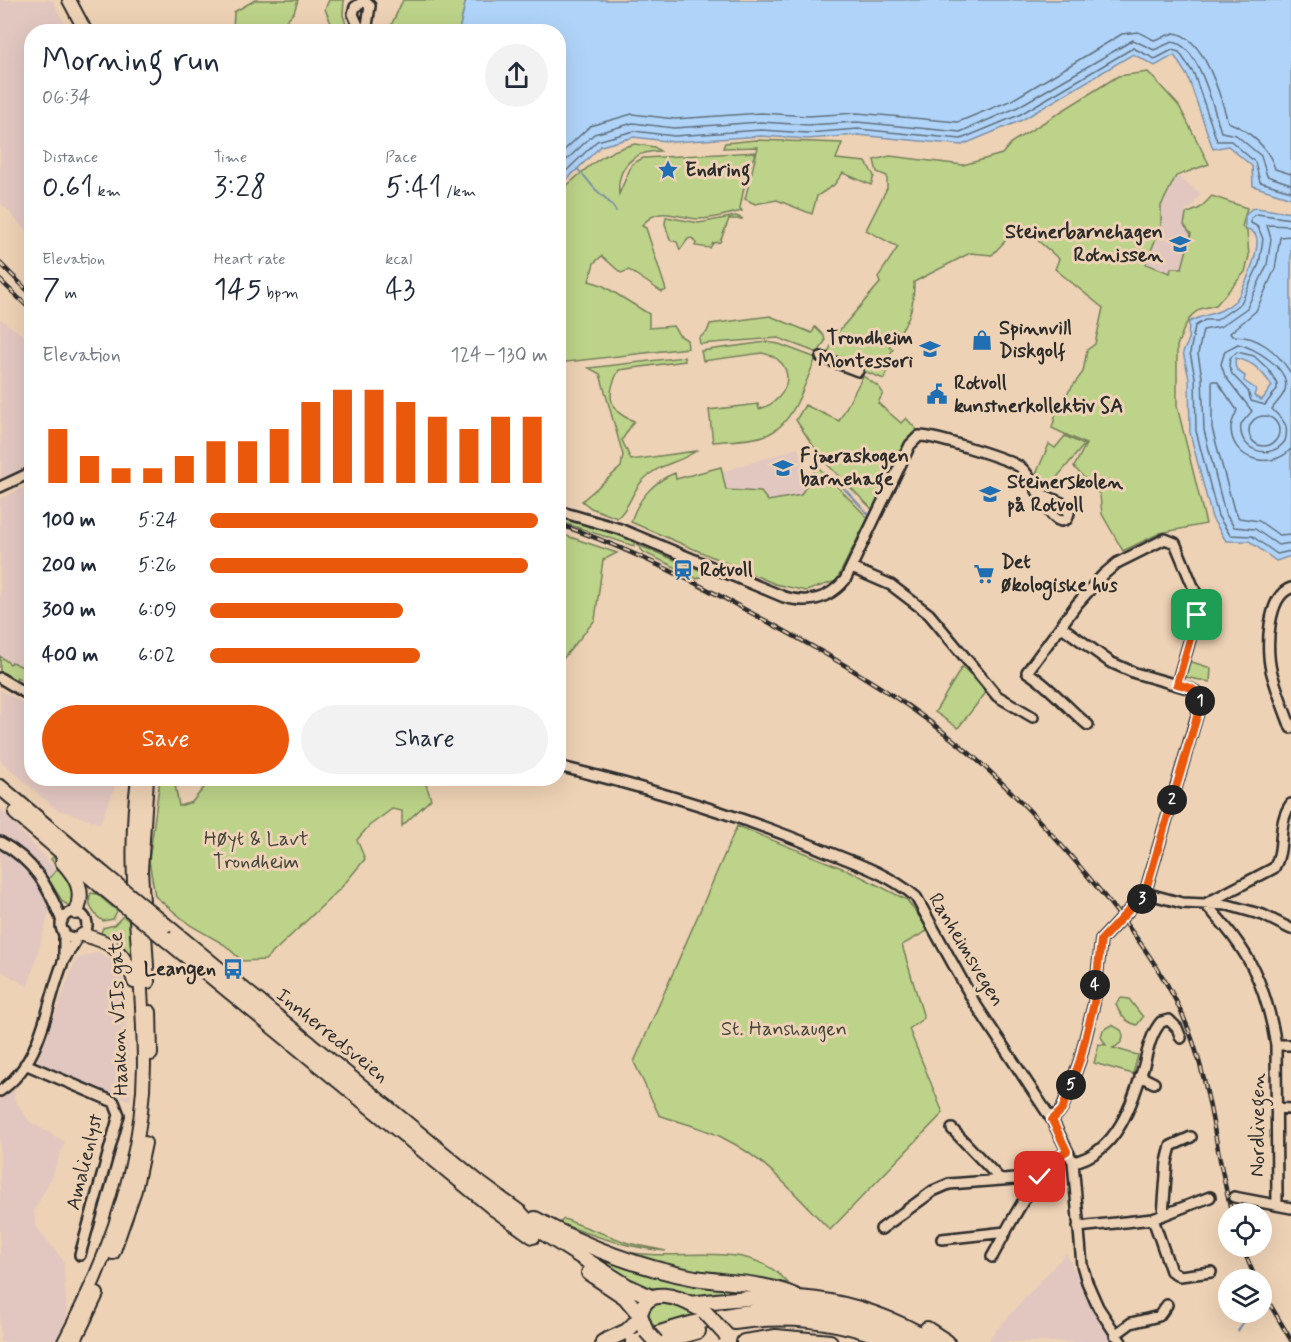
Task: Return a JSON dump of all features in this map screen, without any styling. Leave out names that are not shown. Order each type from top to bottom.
[{"type":"highway","name":"Innherredsveien","points":[[0,787],[101,879]]},
{"type":"highway","name":"Innherredsveien","points":[[0,799],[34,829],[101,879],[531,1225],[627,1286],[651,1297],[668,1296],[690,1304]]},
{"type":"highway","points":[[34,829],[76,877],[81,894],[73,912]]},
{"type":"highway","name":"Innherredsveien","points":[[166,932],[495,1209],[619,1293],[656,1342]]},
{"type":"highway","points":[[520,1214],[576,1239],[647,1266],[698,1278],[768,1287],[795,1296],[857,1307],[911,1329],[934,1342]]},
{"type":"highway","points":[[768,1287],[780,1286],[821,1291],[871,1303],[916,1323],[947,1342]]},
{"type":"highway","points":[[690,1304],[795,1296]]},
{"type":"highway","points":[[603,1342],[642,1321],[644,1304],[651,1297]]},
{"type":"highway","points":[[690,1304],[705,1312],[727,1339]]},
{"type":"highway","points":[[633,1342],[729,1313],[794,1308],[864,1320],[916,1342]]},
{"type":"highway","points":[[662,1342],[728,1323],[773,1318],[835,1323],[894,1342]]},
{"type":"highway","points":[[744,1342],[776,1337],[830,1342]]},
{"type":"main road","points":[[69,0],[82,24]]},
{"type":"main road","name":"Haakon VIIs gate","points":[[64,1342],[102,1260],[133,1162],[143,1087],[142,1012],[132,868],[137,786]]},
{"type":"main road","name":"Haakon VIIs gate","points":[[74,1342],[120,1237],[135,1190],[146,1138],[151,1089],[151,1032],[141,861],[146,786]]},
{"type":"main road","points":[[80,936],[106,942],[124,957],[132,972],[136,1000],[142,1012]]},
{"type":"street","points":[[357,24],[353,14],[355,7],[364,1],[370,6],[367,24]]},
{"type":"street","points":[[821,357],[858,371]]},
{"type":"street","points":[[566,513],[620,529],[792,599],[812,600],[830,595],[840,587],[852,568],[910,445],[919,436],[1011,461],[1030,477],[1040,493]]},
{"type":"street","points":[[0,487],[24,476]]},
{"type":"street","points":[[1088,725],[1062,704],[1041,681],[1027,672],[1047,641],[1062,627],[1077,604],[1117,563],[1165,539],[1175,543],[1197,596],[1197,615],[1177,684]]},
{"type":"street","points":[[852,568],[891,585],[929,614],[967,664],[997,696],[1033,717]]},
{"type":"street","points":[[1291,588],[1281,594],[1276,603],[1269,631],[1270,667],[1291,728]]},
{"type":"street","points":[[1052,1120],[1062,1110],[1080,1060],[1094,1003],[1101,940],[1145,893],[1201,702],[1199,694],[1191,688],[1135,673],[1110,662],[1062,627]]},
{"type":"street","points":[[0,678],[24,692]]},
{"type":"street","name":"Ranheimsvegen","points":[[566,768],[738,817],[860,865],[901,884],[916,897],[974,1002],[1052,1120],[1073,1162],[1078,1227],[1087,1282],[1098,1307],[1118,1338],[1131,1323],[1159,1316],[1167,1305]]},
{"type":"street","points":[[1205,904],[1274,868],[1280,857],[1280,829],[1284,813],[1291,804]]},
{"type":"street","points":[[0,842],[16,851],[34,867],[56,903],[64,932],[64,959]]},
{"type":"street","points":[[1145,893],[1182,903],[1246,910],[1291,929]]},
{"type":"street","points":[[0,1091],[14,1079],[25,1064],[39,1038],[64,959],[87,930],[87,920],[56,903]]},
{"type":"street","name":"Nordlivegen","points":[[1205,904],[1243,948],[1265,997],[1276,1045],[1277,1205]]},
{"type":"street","points":[[62,921],[73,912]]},
{"type":"street","points":[[64,932],[69,937],[80,936]]},
{"type":"street","points":[[1073,1162],[1091,1157],[1109,1142],[1118,1130],[1140,1076],[1154,1031],[1161,1022],[1169,1020],[1177,1028],[1181,1038]]},
{"type":"street","name":"Nordlivegen","points":[[1276,1045],[1291,1044]]},
{"type":"street","name":"Amalienlyst","points":[[25,1064],[114,1102],[119,1115],[78,1248]]},
{"type":"street","points":[[1140,1076],[1154,1083]]},
{"type":"street","points":[[1276,1108],[1291,1109]]},
{"type":"street","points":[[952,1129],[999,1178]]},
{"type":"street","points":[[1163,1215],[1167,1162],[1171,1146],[1191,1137]]},
{"type":"street","points":[[992,1257],[1040,1177],[1056,1158],[1067,1151]]},
{"type":"street","points":[[881,1229],[943,1186],[999,1178],[1040,1177]]},
{"type":"street","points":[[1078,1227],[1153,1219],[1210,1197]]},
{"type":"street","points":[[1234,1197],[1291,1208]]},
{"type":"street","points":[[1153,1219],[1171,1271],[1180,1276],[1211,1272]]},
{"type":"street","points":[[942,1239],[1006,1232]]},
{"type":"shaded area","points":[[0,0],[52,0],[65,24],[24,24],[24,228],[0,202]]},
{"type":"shaded area","points":[[1176,176],[1201,193],[1191,208],[1186,210],[1184,225],[1201,230],[1186,277],[1146,264],[1161,225],[1161,206]]},
{"type":"shaded area","points":[[0,319],[24,336],[24,468],[1,479]]},
{"type":"shaded area","points":[[798,448],[826,522],[677,497],[722,472]]},
{"type":"shaded area","points":[[24,487],[24,679],[0,660],[0,499]]},
{"type":"shaded area","points":[[0,690],[24,704],[24,781],[0,760]]},
{"type":"shaded area","points":[[30,786],[115,786],[100,824],[56,809]]},
{"type":"shaded area","points":[[0,808],[60,874],[28,987],[0,970]]},
{"type":"shaded area","points":[[98,952],[123,968],[131,1101],[36,1064],[76,959]]},
{"type":"shaded area","points":[[15,1090],[14,1099],[30,1122],[65,1142],[51,1178],[34,1211],[35,1225],[63,1260],[67,1316],[56,1342],[0,1342],[0,1096]]},
{"type":"shaded area","points":[[1066,1253],[1097,1316],[1115,1342],[992,1342],[989,1338]]},
{"type":"green space","points":[[255,0],[298,0],[294,12],[283,24],[233,24],[234,12]]},
{"type":"green space","points":[[329,0],[344,0],[343,15],[346,24],[331,24],[325,9]]},
{"type":"green space","points":[[403,0],[466,0],[461,24],[392,24]]},
{"type":"green space","points":[[1148,72],[1179,106],[1209,164],[1176,176],[1161,206],[1161,225],[1146,264],[1170,273],[1171,268],[1182,268],[1191,234],[1184,225],[1186,214],[1200,208],[1212,196],[1247,208],[1242,227],[1247,231],[1249,256],[1245,272],[1216,305],[1200,309],[1192,315],[1177,346],[1177,406],[1206,524],[1160,533],[1123,551],[1102,514],[1100,495],[1074,467],[1086,444],[1052,428],[1058,406],[1083,372],[1087,350],[1095,344],[1103,308],[1055,269],[1059,259],[1020,225],[992,255],[970,253],[914,282],[909,317],[889,347],[893,349],[884,366],[887,371],[884,379],[828,357],[827,354],[838,332],[880,283],[878,277],[898,247],[866,230],[887,188],[887,176],[877,172],[874,160],[890,156],[963,165],[1002,154],[1012,142],[1118,76]]},
{"type":"green space","points":[[756,140],[842,143],[836,159],[866,162],[874,176],[871,185],[843,173],[834,185],[817,196],[812,214],[777,200],[755,204],[745,199],[758,147],[723,148],[725,143]]},
{"type":"green space","points":[[635,144],[654,147],[660,151],[642,154],[629,162],[620,176],[619,194],[632,164],[643,158],[756,152],[747,172],[740,208],[742,211],[704,219],[668,214],[654,215],[642,226],[646,228],[666,290],[662,292],[629,270],[621,273],[602,256],[594,263],[589,281],[602,285],[649,314],[649,328],[673,326],[679,335],[687,340],[688,348],[566,362],[566,187],[602,157]]},
{"type":"green space","points":[[736,216],[743,219],[729,219],[720,242],[713,243],[710,248],[695,246],[696,243],[692,238],[688,239],[680,250],[677,242],[670,240],[665,224],[666,217],[699,223]]},
{"type":"green space","points":[[770,316],[812,333],[815,327],[824,336],[825,341],[818,353],[778,338],[700,344],[699,338],[707,332],[710,324]]},
{"type":"green space","points":[[766,342],[779,344],[816,358],[798,400],[786,420],[769,434],[749,439],[713,442],[709,410],[758,404],[759,409],[770,404],[779,397],[784,389],[787,380],[786,371],[782,363],[774,357],[762,353],[703,361],[701,351]]},
{"type":"green space","points":[[684,357],[685,361],[619,370],[611,393],[618,412],[634,421],[622,440],[631,460],[696,451],[649,474],[639,484],[625,510],[617,518],[591,508],[582,501],[621,467],[623,455],[600,374],[589,368]]},
{"type":"green space","points":[[863,376],[879,387],[883,393],[878,403],[901,423],[906,418],[917,430],[897,454],[886,475],[886,488],[875,512],[821,458],[796,420],[805,405],[839,421]]},
{"type":"green space","points":[[1065,436],[1084,445],[1049,487],[1036,474],[1049,444],[1055,448]]},
{"type":"green space","points":[[817,466],[868,518],[836,581],[806,591],[775,584],[631,522],[637,507],[653,486],[675,473],[676,479],[721,467],[726,490],[761,492],[768,501],[801,495]]},
{"type":"green space","points":[[566,517],[634,539],[634,546],[566,524]]},
{"type":"green space","points":[[566,536],[617,553],[603,560],[595,620],[566,655]]},
{"type":"green space","points":[[638,545],[707,573],[697,579],[685,569],[679,569],[643,552]]},
{"type":"green space","points":[[0,656],[10,664],[12,662],[24,668],[24,682],[17,677],[14,681],[0,674]]},
{"type":"green space","points":[[1189,661],[1211,668],[1210,682],[1185,677]]},
{"type":"green space","points":[[962,667],[988,690],[958,728],[935,712]]},
{"type":"green space","name":"Høyt & Lavt Trondheim","points":[[159,786],[175,786],[179,806],[192,802],[205,786],[426,786],[431,799],[402,826],[402,811],[392,809],[369,826],[357,840],[365,859],[341,888],[265,960],[242,961],[225,945],[190,925],[155,896],[149,861]]},
{"type":"green space","name":"St. Hanshaugen","points":[[737,826],[852,872],[907,900],[929,930],[902,945],[924,1018],[909,1029],[943,1113],[830,1230],[755,1157],[709,1132],[659,1115],[634,1062]]},
{"type":"green space","points":[[53,857],[61,864],[78,895],[71,907],[63,902],[48,879],[58,869],[51,859]]},
{"type":"green space","points":[[91,893],[97,894],[117,911],[113,919],[103,921],[97,916],[90,905]]},
{"type":"green space","points":[[123,916],[130,922],[133,960],[100,935],[103,928],[114,925]]},
{"type":"green space","points":[[1121,998],[1129,999],[1143,1017],[1137,1025],[1126,1020],[1119,1011],[1116,1004]]},
{"type":"green space","points":[[1112,1025],[1121,1030],[1123,1036],[1120,1043],[1113,1048],[1138,1055],[1133,1074],[1094,1063],[1099,1044],[1106,1045],[1101,1037],[1103,1030]]},
{"type":"green space","points":[[564,1219],[628,1243],[666,1251],[598,1237],[559,1223]]},
{"type":"green space","points":[[587,1249],[767,1292],[697,1298],[664,1288],[647,1288],[635,1285],[585,1253]]},
{"type":"green space","points":[[633,1253],[736,1256],[755,1260],[773,1269],[788,1283],[686,1270],[632,1255]]},
{"type":"green space","points":[[660,1303],[682,1308],[695,1315],[654,1328],[648,1313],[652,1305]]},
{"type":"water","points":[[466,0],[1291,0],[1291,198],[1253,186],[1252,166],[1228,146],[1213,149],[1188,77],[1174,55],[1155,66],[1133,54],[1022,120],[962,145],[858,135],[808,139],[761,136],[674,142],[634,137],[601,146],[566,180],[566,24],[461,24]]},
{"type":"water","points":[[1251,209],[1291,213],[1291,556],[1276,561],[1249,541],[1226,541],[1212,518],[1190,433],[1189,378],[1183,352],[1188,342],[1189,322],[1230,305],[1242,289],[1250,272],[1257,246],[1256,235],[1245,228],[1245,216]],"holes":[[[1236,358],[1257,368],[1272,386],[1262,400],[1254,396],[1256,389],[1244,381],[1245,376],[1236,368]]]},
{"type":"waterway","points":[[577,169],[616,211]]},
{"type":"waterway","points":[[836,480],[871,517]]},
{"type":"waterway","points":[[1238,1331],[1243,1323]]},
{"type":"railway","points":[[0,263],[24,287]]},
{"type":"railway","points":[[0,280],[24,303]]},
{"type":"railway","points":[[566,527],[676,573],[853,670],[906,704],[956,742],[1032,813],[1113,907],[1146,951],[1175,999],[1200,1064],[1229,1203]]},
{"type":"railway","points":[[1247,1257],[1251,1269]]},
{"type":"railway","points":[[1272,1308],[1291,1340]]},
{"type":"place","name":"Endring","points":[[668,170]]},
{"type":"place","name":"Steinerbarnehagen Rotnissen","points":[[1180,244]]},
{"type":"place","name":"Spinnvill Diskgolf","points":[[982,340]]},
{"type":"place","name":"Trondheim Montessori","points":[[930,349]]},
{"type":"place","name":"Rotvoll kunstnerkollektiv SA","points":[[937,394]]},
{"type":"place","name":"Fjæraskogen barnehage","points":[[783,468]]},
{"type":"place","name":"Steinerskolen på Rotvoll","points":[[990,494]]},
{"type":"place","name":"Rotvoll","points":[[683,570]]},
{"type":"place","name":"Det økologiske hus","points":[[984,574]]},
{"type":"place","name":"Leangen","points":[[233,969]]},
{"type":"route","points":[[1040,1177],[1056,1158],[1067,1151],[1052,1120],[1062,1110],[1080,1060],[1094,1003],[1096,964],[1101,940],[1145,893],[1198,713],[1201,702],[1199,694],[1191,688],[1177,684],[1197,615]]}]
